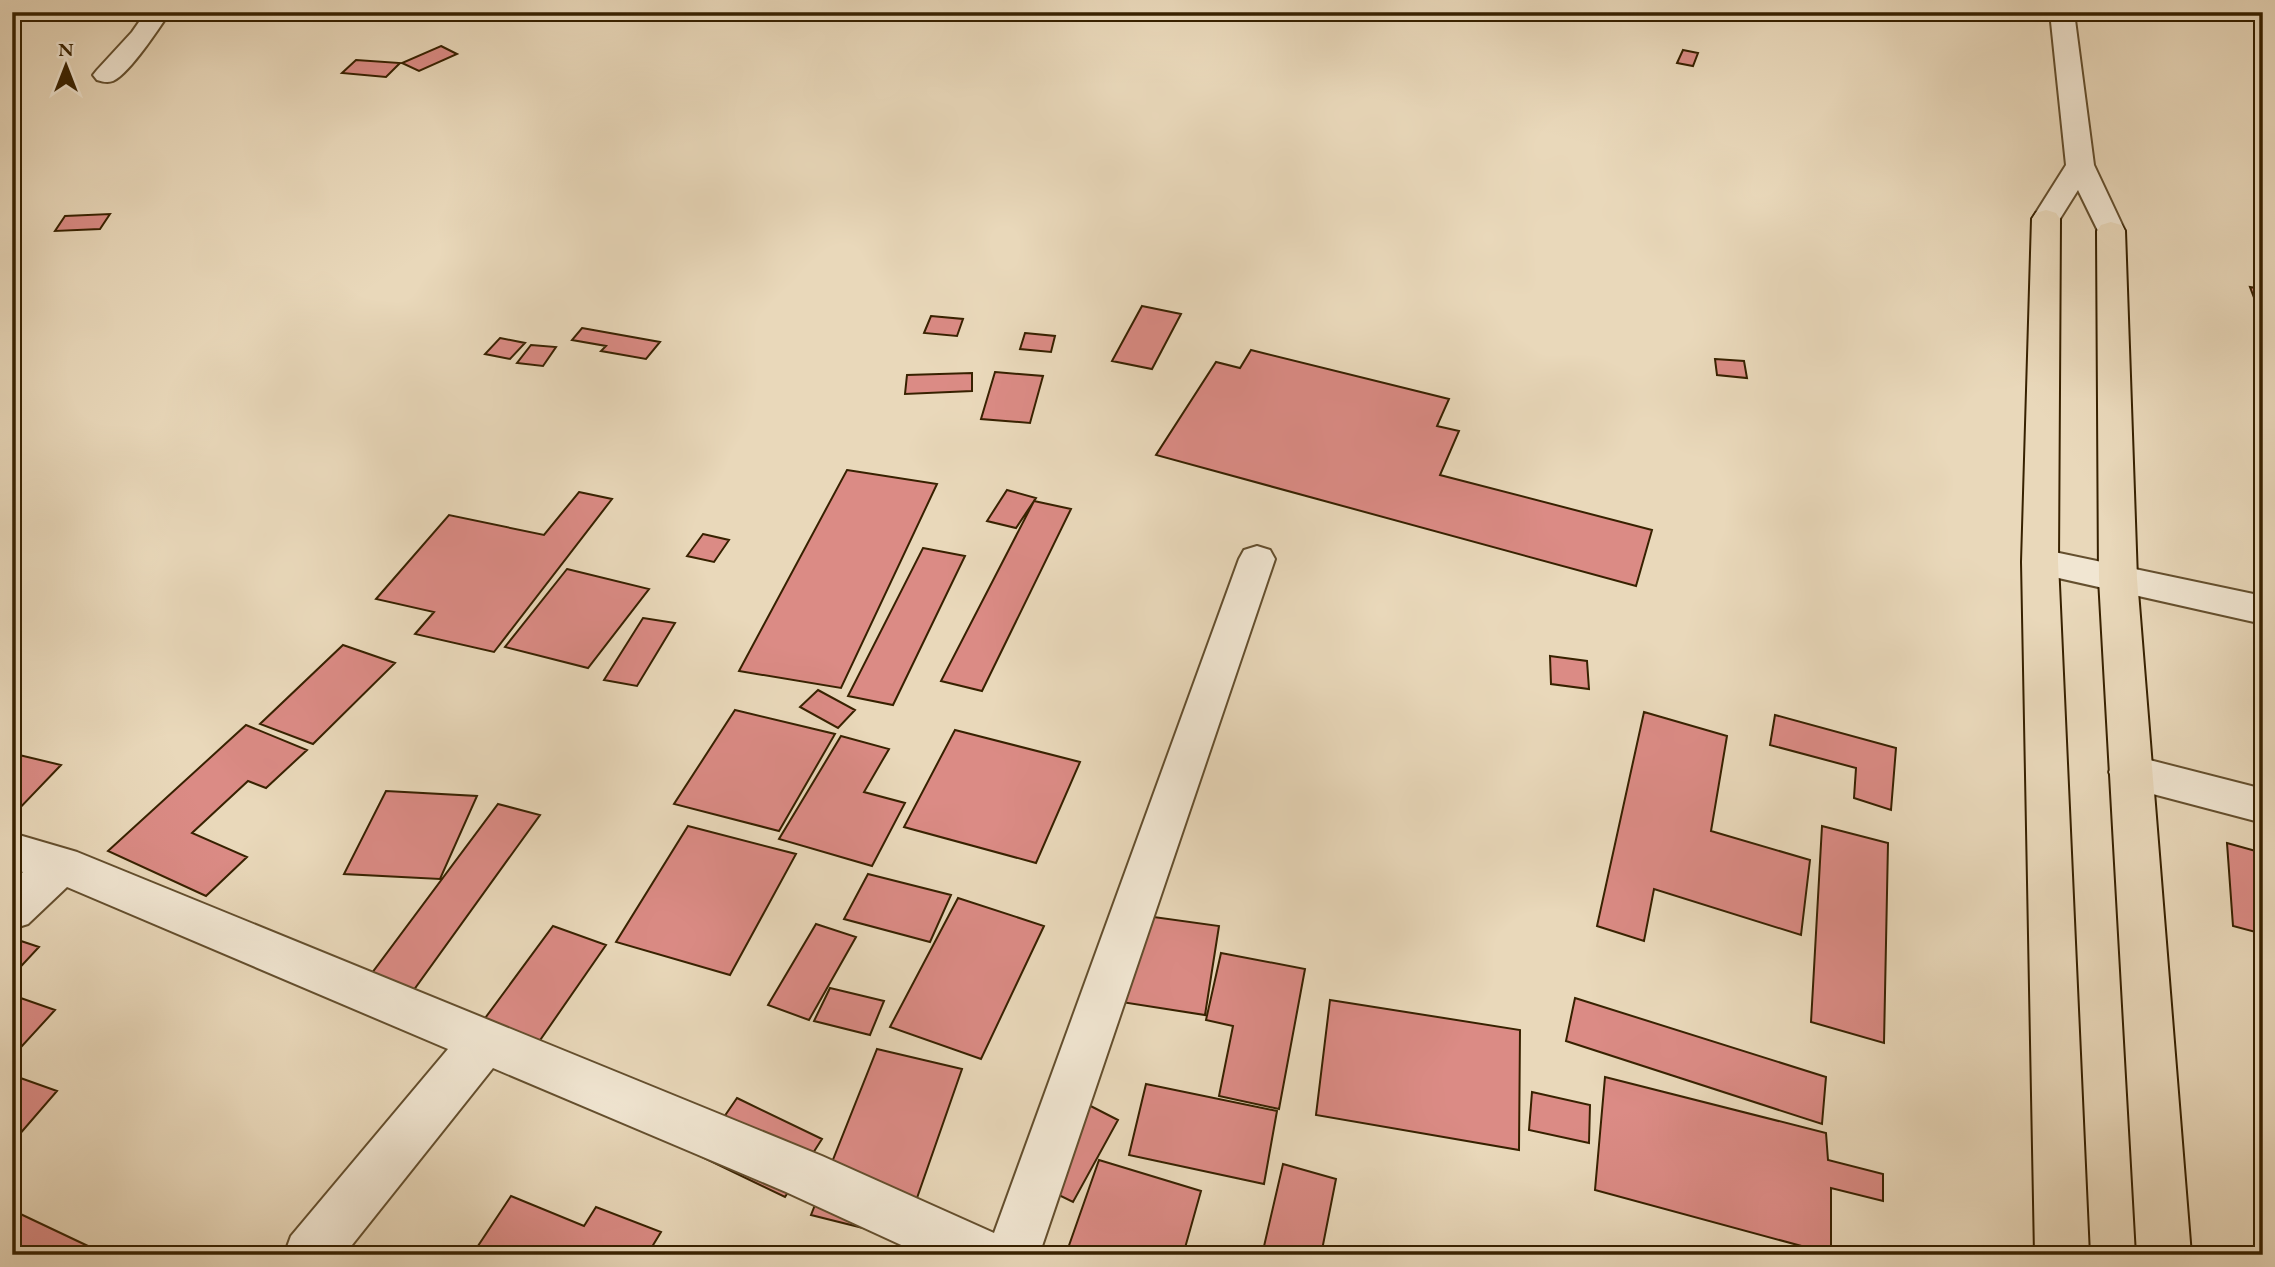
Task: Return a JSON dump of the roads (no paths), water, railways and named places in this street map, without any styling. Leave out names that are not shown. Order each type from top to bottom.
[{"type":"main road","points":[[2046,219],[2040,562],[2062,1255]]},
{"type":"main road","points":[[2110,231],[2118,579],[2164,1255]]},
{"type":"street","points":[[106,75],[141,37],[158,12]]},
{"type":"street","points":[[2062,12],[2080,165],[2110,231]]},
{"type":"street","points":[[2046,219],[2080,165]]},
{"type":"street","points":[[1012,1255],[1256,559]]},
{"type":"street","points":[[2040,562],[2263,610]]},
{"type":"street","points":[[2130,772],[2263,806]]},
{"type":"street","points":[[12,851],[61,865],[485,1041],[804,1174],[982,1255]]},
{"type":"street","points":[[12,910],[61,865]]},
{"type":"street","points":[[310,1255],[485,1041]]}]
